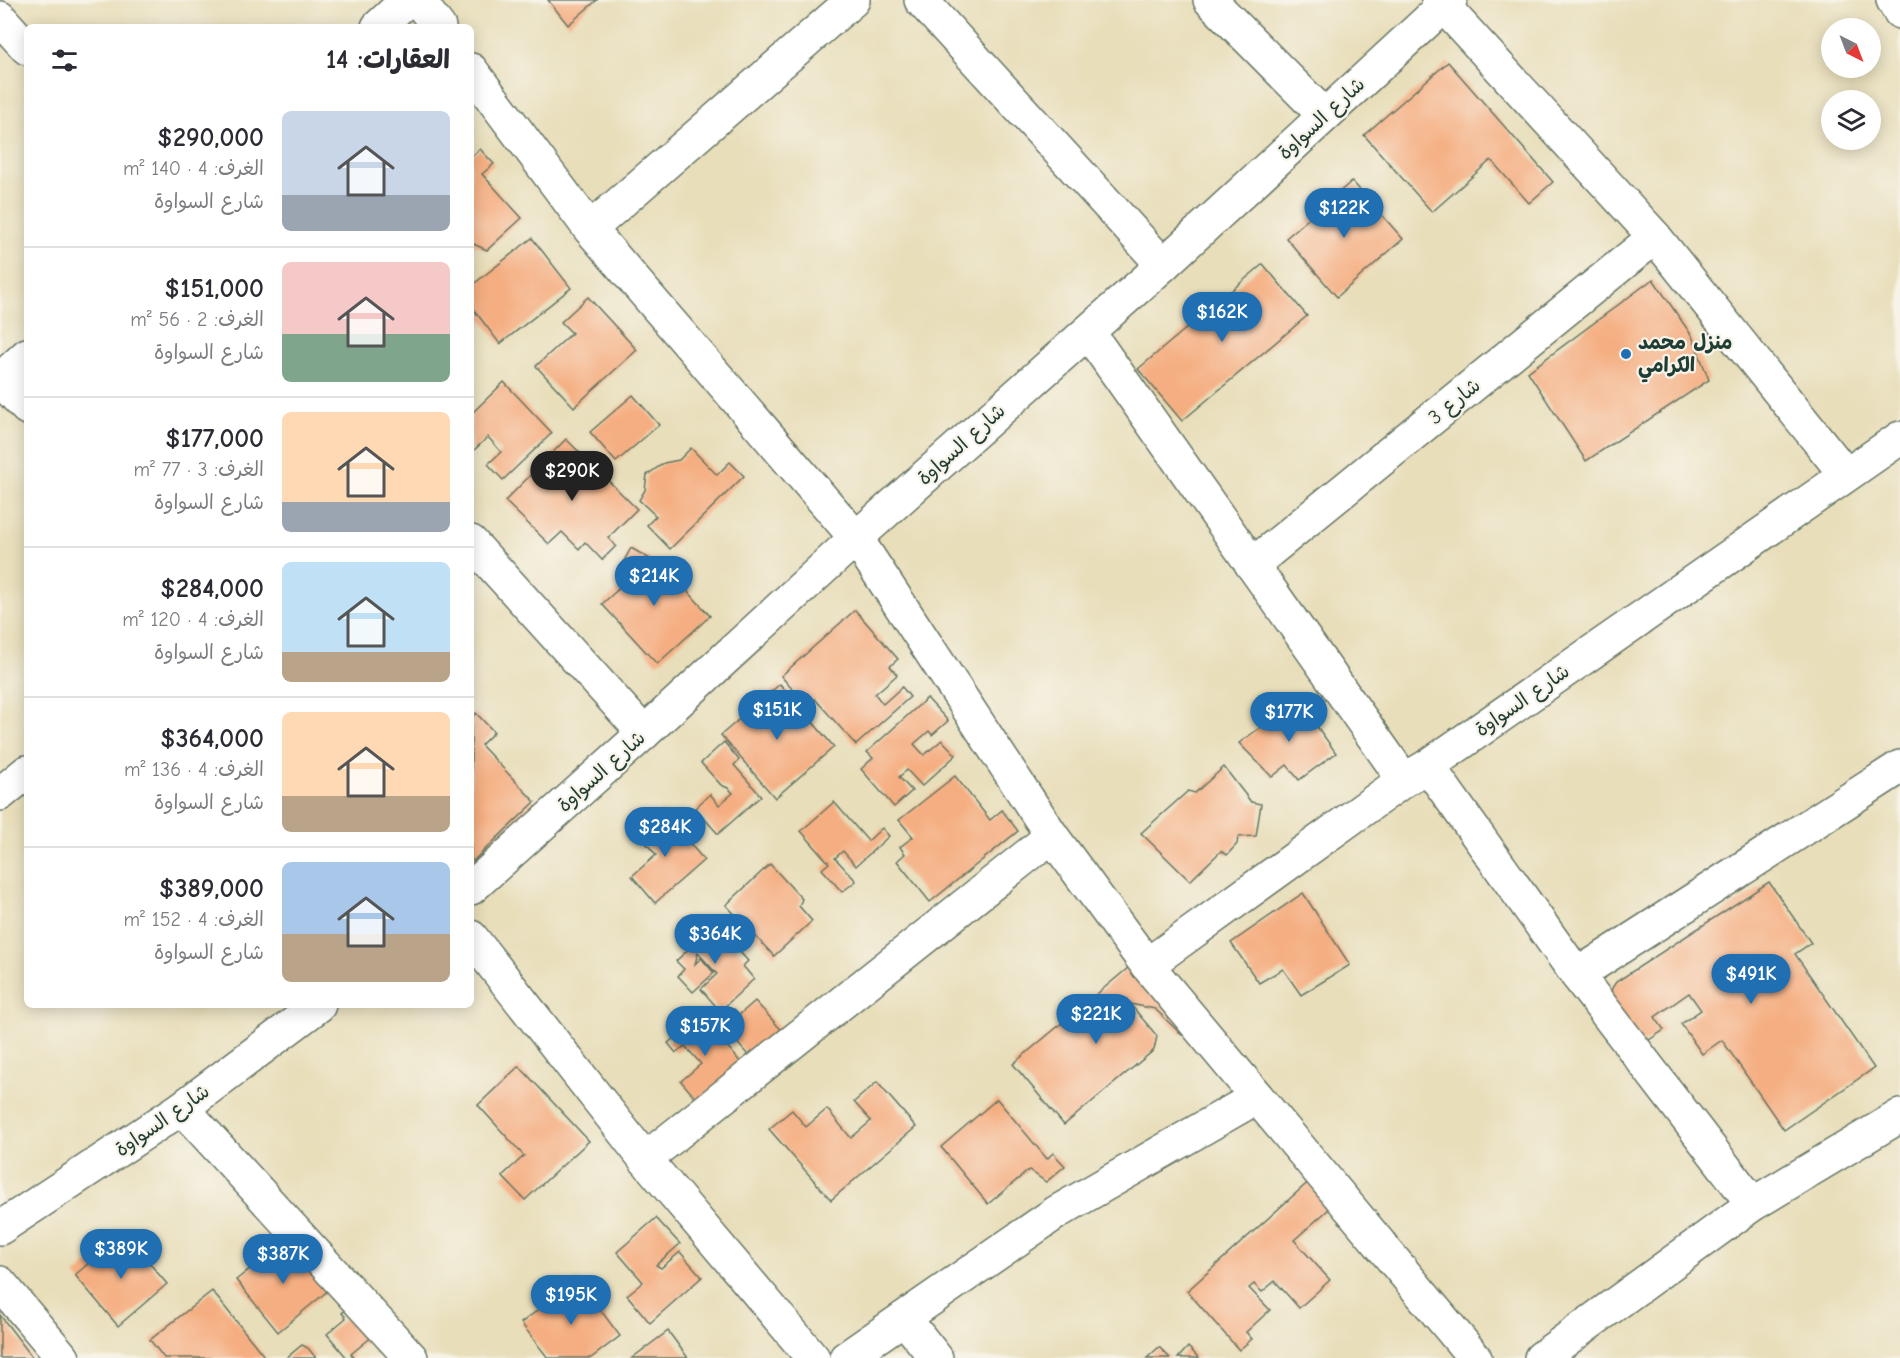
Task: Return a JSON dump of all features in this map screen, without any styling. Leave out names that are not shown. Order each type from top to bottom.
[{"type":"street","points":[[381,24],[407,0]]},
{"type":"street","points":[[418,0],[436,24]]},
{"type":"street","points":[[590,229],[853,0]]},
{"type":"street","points":[[921,0],[1163,265]]},
{"type":"street","points":[[1210,0],[1324,116]]},
{"type":"street","points":[[1893,0],[1900,12]]},
{"type":"street","points":[[1444,2],[1655,237],[1846,475]]},
{"type":"street","name":"شارع السواوة","points":[[474,885],[856,538],[1163,265],[1444,2]]},
{"type":"street","points":[[0,18],[24,45]]},
{"type":"street","points":[[474,74],[590,229],[856,538],[1052,836],[1147,965],[1475,1358]]},
{"type":"street","name":"شارع 3","points":[[1252,565],[1655,237]]},
{"type":"street","points":[[1088,332],[1252,565],[1577,975],[1753,1204]]},
{"type":"street","points":[[24,358],[0,379],[24,405]]},
{"type":"street","name":"شارع السواوة","points":[[1147,965],[1416,773],[1900,438]]},
{"type":"street","points":[[474,545],[644,733]]},
{"type":"street","points":[[1577,975],[1900,767]]},
{"type":"street","points":[[0,794],[24,774]]},
{"type":"street","points":[[645,1159],[1052,836]]},
{"type":"street","points":[[474,941],[645,1159],[813,1358]]},
{"type":"street","name":"شارع السواوة","points":[[0,1228],[182,1108],[315,1008]]},
{"type":"street","points":[[846,1358],[1058,1212],[1257,1097]]},
{"type":"street","points":[[182,1108],[411,1358]]},
{"type":"street","points":[[1541,1358],[1753,1204],[1900,1116]]},
{"type":"street","points":[[0,1283],[63,1358]]},
{"type":"street","points":[[904,1318],[936,1358]]},
{"type":"building","points":[[548,0],[597,0],[568,25]]},
{"type":"building","points":[[1448,62],[1553,182],[1529,203],[1491,160],[1432,212],[1364,135]]},
{"type":"building","points":[[480,149],[494,164],[482,174],[522,218],[487,250],[474,244],[474,154]]},
{"type":"building","points":[[1352,181],[1403,239],[1337,297],[1286,238]]},
{"type":"building","points":[[532,238],[571,288],[500,344],[474,310],[474,284]]},
{"type":"building","points":[[1263,264],[1307,316],[1182,421],[1138,369]]},
{"type":"building","name":"منزل محمد الكرامي","points":[[1653,279],[1692,336],[1709,380],[1586,461],[1528,372]]},
{"type":"building","points":[[588,297],[637,350],[574,407],[536,366],[572,333],[561,322]]},
{"type":"building","points":[[504,382],[552,433],[503,480],[488,464],[501,452],[488,437],[474,450],[474,411]]},
{"type":"building","points":[[633,395],[659,425],[616,462],[590,432]]},
{"type":"building","points":[[566,439],[637,509],[608,538],[616,546],[602,560],[585,542],[579,549],[562,532],[549,544],[505,501]]},
{"type":"building","points":[[691,448],[717,475],[730,462],[744,476],[670,549],[647,525],[656,516],[639,500],[645,490],[647,475],[664,463],[679,460]]},
{"type":"building","points":[[631,548],[669,570],[710,616],[657,664],[602,604],[625,583],[624,561]]},
{"type":"building","points":[[855,610],[898,659],[890,666],[897,675],[875,694],[883,704],[902,687],[910,697],[856,745],[815,699],[807,706],[781,676]]},
{"type":"building","points":[[780,684],[834,747],[775,798],[721,735]]},
{"type":"building","points":[[927,698],[948,721],[932,735],[929,731],[914,744],[924,755],[942,740],[956,755],[922,786],[907,770],[899,777],[912,791],[894,807],[861,769],[873,758],[867,752]]},
{"type":"building","points":[[1298,700],[1336,753],[1299,780],[1287,765],[1272,777],[1239,743]]},
{"type":"building","points":[[476,713],[494,732],[481,745],[535,802],[474,860],[474,715]]},
{"type":"building","points":[[724,742],[739,760],[734,765],[761,796],[718,834],[695,808],[710,794],[719,805],[733,793],[721,785],[701,763]]},
{"type":"building","points":[[1224,767],[1251,802],[1261,804],[1256,836],[1238,837],[1237,844],[1227,855],[1221,851],[1190,881],[1141,833],[1188,791],[1195,793]]},
{"type":"building","points":[[955,776],[990,820],[1002,810],[1018,831],[930,902],[897,861],[905,854],[900,847],[913,837],[899,820]]},
{"type":"building","points":[[834,802],[868,841],[882,828],[889,836],[856,866],[843,851],[835,858],[856,881],[842,892],[822,869],[829,863],[801,831]]},
{"type":"building","points":[[662,811],[704,860],[655,903],[632,876],[656,855],[637,832]]},
{"type":"building","points":[[770,864],[802,899],[799,906],[812,921],[774,956],[726,905]]},
{"type":"building","points":[[1769,882],[1811,943],[1795,954],[1874,1068],[1784,1130],[1722,1040],[1702,1054],[1681,1024],[1701,1010],[1689,993],[1655,1017],[1664,1030],[1640,1046],[1610,995],[1616,982]]},
{"type":"building","points":[[1303,893],[1350,965],[1301,995],[1283,969],[1259,983],[1231,943]]},
{"type":"building","points":[[709,919],[716,927],[720,923],[732,935],[728,939],[748,961],[743,966],[754,979],[720,1011],[701,989],[717,974],[698,953],[695,964],[701,958],[714,973],[693,992],[678,976],[684,969],[676,961],[695,943],[689,937]]},
{"type":"building","points":[[1134,963],[1191,1030],[1181,1034],[1155,1009],[1130,1004],[1157,1036],[1154,1050],[1064,1125],[1013,1064]]},
{"type":"building","points":[[755,1001],[786,1035],[755,1063],[719,1022],[734,1009],[739,1015]]},
{"type":"building","points":[[701,1015],[742,1064],[698,1101],[681,1081],[701,1064],[685,1046],[676,1053],[668,1043]]},
{"type":"building","points":[[519,1066],[589,1141],[525,1200],[502,1176],[524,1156],[478,1105]]},
{"type":"building","points":[[877,1082],[916,1127],[831,1200],[769,1129],[792,1110],[806,1127],[827,1109],[851,1138],[871,1121],[854,1102]]},
{"type":"building","points":[[997,1099],[1047,1159],[1053,1153],[1065,1166],[1046,1182],[1029,1170],[988,1204],[941,1147]]},
{"type":"building","points":[[1314,1177],[1337,1202],[1294,1240],[1330,1280],[1299,1308],[1275,1281],[1262,1292],[1254,1284],[1249,1288],[1270,1310],[1246,1332],[1252,1339],[1239,1350],[1187,1291]]},
{"type":"building","points":[[656,1218],[680,1244],[656,1265],[661,1268],[680,1252],[702,1277],[650,1323],[627,1295],[643,1282],[617,1252]]},
{"type":"building","points":[[124,1233],[167,1284],[118,1326],[75,1275]]},
{"type":"building","points":[[288,1238],[330,1289],[278,1332],[236,1280]]},
{"type":"building","points":[[578,1280],[620,1336],[591,1358],[548,1358],[521,1323]]},
{"type":"building","points":[[212,1291],[264,1356],[261,1358],[164,1358],[150,1340]]},
{"type":"building","points":[[349,1306],[374,1335],[351,1354],[355,1358],[347,1358],[327,1334],[346,1318],[342,1313]]},
{"type":"building","points":[[0,1315],[33,1358],[0,1358]]},
{"type":"building","points":[[668,1331],[688,1358],[632,1358]]},
{"type":"building","points":[[302,1345],[308,1348],[316,1358],[286,1358]]},
{"type":"building","points":[[1159,1347],[1170,1358],[1147,1358]]},
{"type":"building","points":[[1188,1347],[1199,1358],[1178,1358]]},
{"type":"place","name":"منزل محمد الكرامي","points":[[1626,354]]}]
